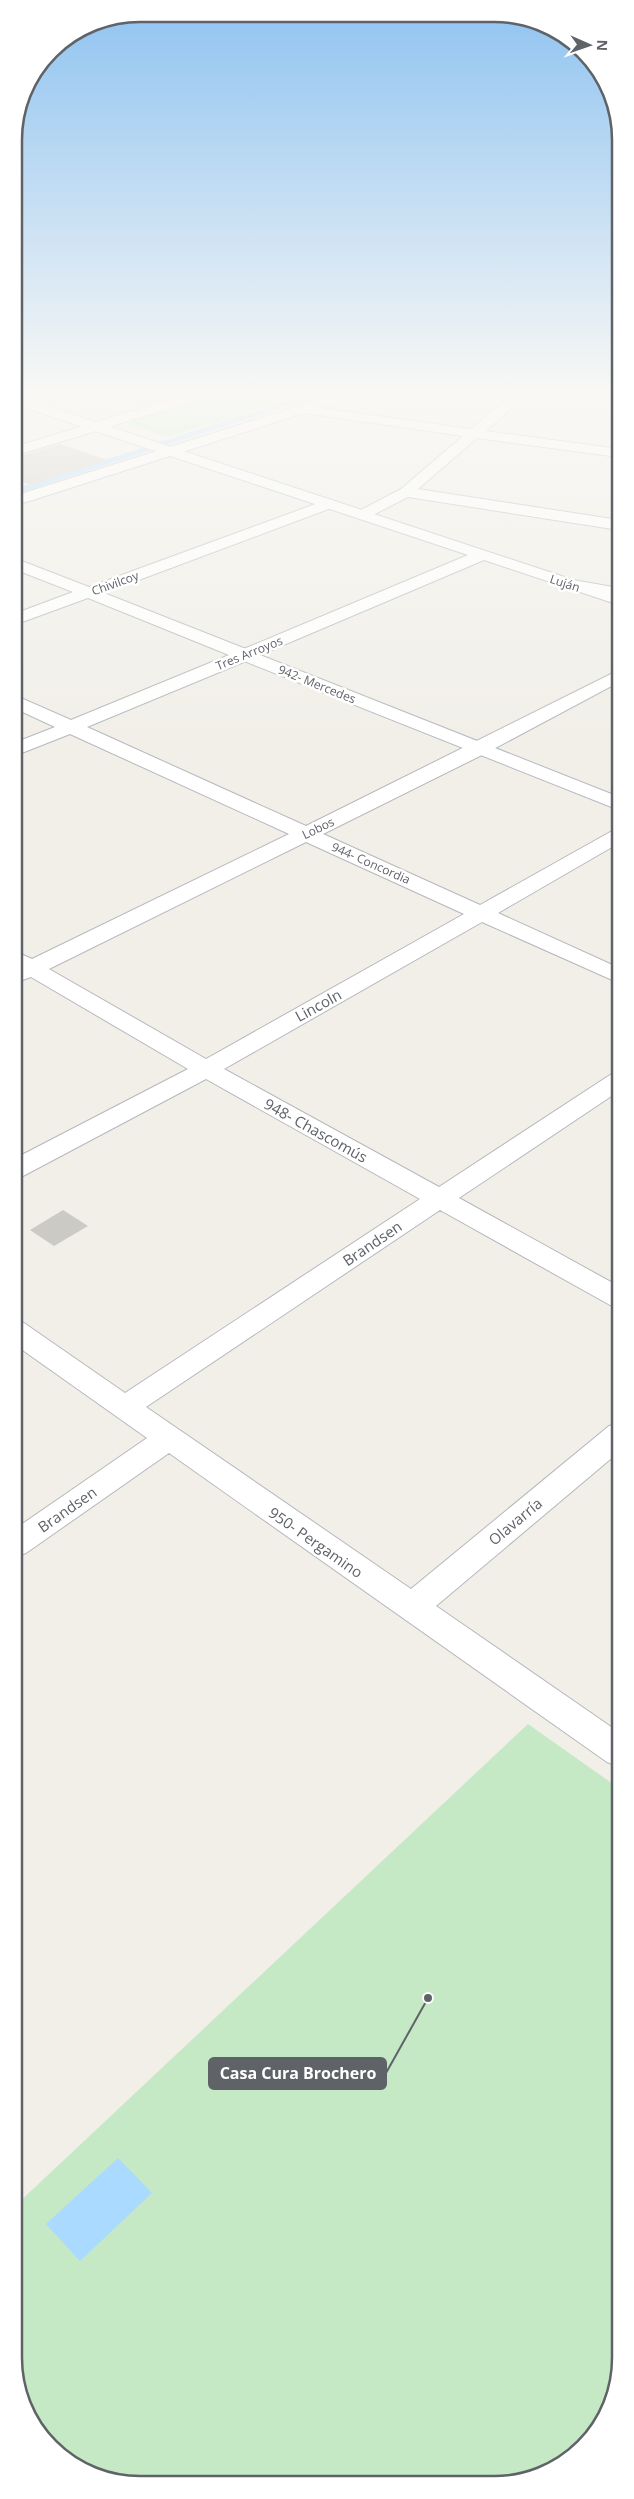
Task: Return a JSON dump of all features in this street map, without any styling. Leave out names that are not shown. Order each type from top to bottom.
[{"type":"street","name":"Chivilcoy","points":[[23,617],[322,507]]},
{"type":"street","name":"Luján","points":[[337,507],[612,598]]},
{"type":"street","points":[[362,515],[378,507]]},
{"type":"street","points":[[500,507],[612,524]]},
{"type":"street","name":"Tres Arroyos","points":[[23,746],[483,555]]},
{"type":"street","name":"942- Mercedes","points":[[23,567],[612,801]]},
{"type":"street","points":[[573,585],[612,592]]},
{"type":"street","name":"Lobos","points":[[23,967],[306,834],[479,749],[612,679]]},
{"type":"street","name":"944- Concordia","points":[[23,705],[612,972]]},
{"type":"street","name":"Lincoln","points":[[23,1166],[206,1069],[612,839]]},
{"type":"street","name":"948- Chascomús","points":[[23,969],[611,1293]]},
{"type":"street","name":"Brandsen","points":[[125,1407],[612,1086]]},
{"type":"street","name":"950- Pergamino","points":[[22,1336],[611,1746]]},
{"type":"street","name":"Brandsen","points":[[22,1539],[169,1438]]},
{"type":"street","name":"Olavarría","points":[[411,1608],[611,1441]]},
{"type":"green space","points":[[528,1724],[611,1783],[611,2366],[603,2404],[592,2424],[577,2442],[559,2457],[532,2470],[517,2474],[494,2476],[133,2476],[95,2468],[81,2461],[57,2442],[42,2424],[31,2404],[22,2359],[22,2199]]},
{"type":"water","points":[[118,2158],[152,2193],[80,2261],[46,2224]]},
{"type":"building","points":[[63,1210],[88,1226],[54,1246],[30,1230]]},
{"type":"place","name":"Casa Cura Brochero","points":[[428,1998]]}]
